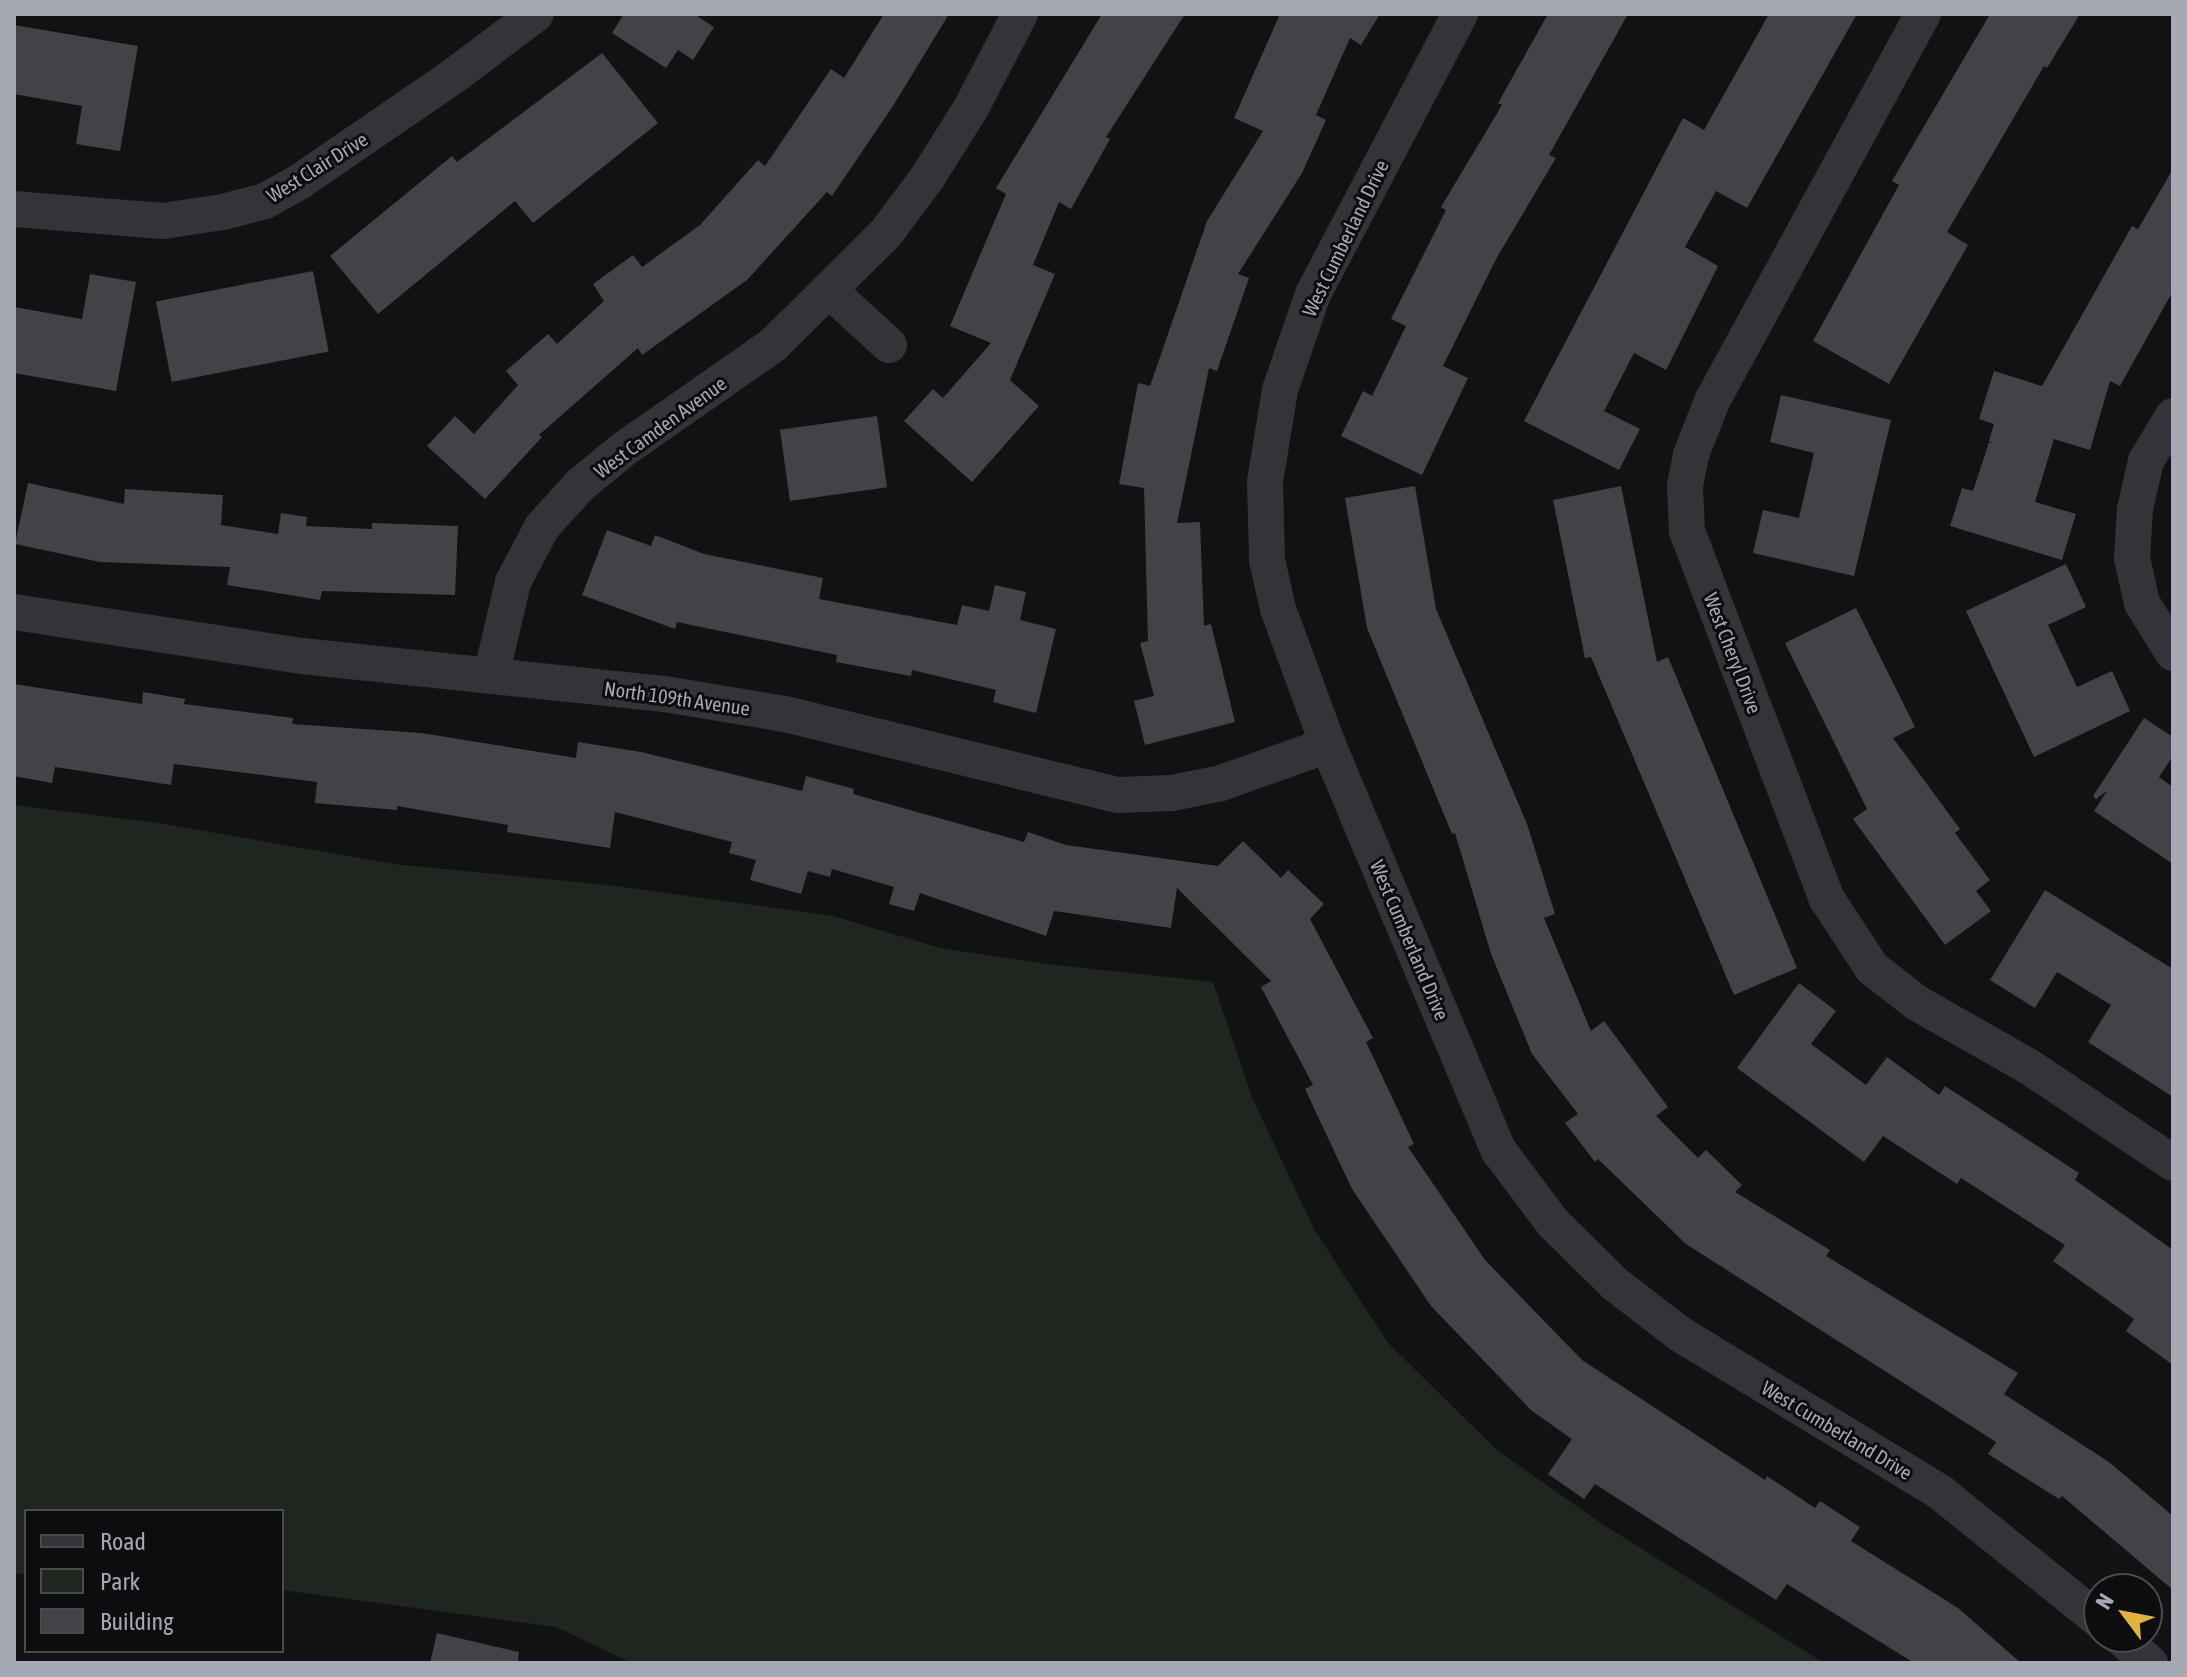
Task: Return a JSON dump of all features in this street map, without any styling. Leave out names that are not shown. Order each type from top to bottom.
[{"type":"street","name":"West Clair Drive","points":[[14,209],[163,221],[223,212],[265,201],[299,182],[442,84],[536,14]]},
{"type":"street","name":"West Camden Avenue","points":[[491,676],[513,582],[542,527],[580,485],[624,449],[773,345],[886,233],[927,178],[971,108],[1020,14]]},
{"type":"street","name":"West Cumberland Drive","points":[[1460,14],[1313,294],[1280,390],[1265,482],[1267,560],[1278,609],[1328,745],[1499,1151],[1553,1223],[1615,1284],[1680,1334],[1941,1493],[2083,1607]]},
{"type":"street","name":"West Cheryl Drive","points":[[1923,14],[1712,401],[1691,455],[1685,486],[1687,531],[1827,899],[1872,968],[1917,1003],[2028,1066],[2173,1163]]},
{"type":"street","points":[[830,291],[889,345]]},
{"type":"street","points":[[2173,416],[2146,461],[2135,509],[2132,558],[2142,603],[2173,653]]},
{"type":"street","name":"North 109th Avenue","points":[[14,612],[302,656],[665,694],[785,714],[1118,795],[1172,793],[1221,783],[1328,745]]},
{"type":"green space","points":[[14,805],[158,823],[394,864],[616,886],[833,916],[940,948],[1047,964],[1213,982],[1251,1095],[1314,1229],[1388,1343],[1497,1450],[1599,1522],[1824,1663],[632,1663],[556,1627],[284,1590],[284,1509],[24,1509],[24,1574],[14,1573]]},
{"type":"building","points":[[624,14],[694,14],[714,27],[693,60],[678,50],[666,68],[612,33]]},
{"type":"building","points":[[884,14],[949,14],[893,106],[832,196],[827,192],[747,280],[642,355],[638,348],[539,435],[542,437],[485,499],[427,446],[455,416],[474,434],[518,385],[506,371],[548,334],[557,344],[604,301],[593,284],[633,255],[642,267],[700,225],[758,160],[765,166],[831,69],[844,78]]},
{"type":"building","points":[[1102,14],[1185,14],[1106,137],[1110,139],[1071,209],[1059,202],[1033,265],[1055,274],[1010,380],[1039,406],[972,482],[904,421],[933,389],[943,398],[991,343],[950,326],[1006,194],[996,188]]},
{"type":"building","points":[[1280,14],[1380,14],[1361,45],[1350,38],[1316,115],[1326,120],[1302,173],[1238,274],[1249,278],[1217,371],[1209,368],[1177,523],[1200,522],[1204,626],[1211,624],[1235,722],[1145,745],[1134,701],[1154,696],[1140,643],[1148,641],[1144,488],[1119,484],[1138,383],[1150,386],[1207,221],[1263,131],[1234,118]]},
{"type":"building","points":[[1548,14],[1628,14],[1549,155],[1556,158],[1496,259],[1443,366],[1468,378],[1422,475],[1341,436],[1363,391],[1372,396],[1406,326],[1391,319],[1446,210],[1441,207],[1502,105],[1498,103]]},
{"type":"building","points":[[1769,14],[1857,14],[1747,208],[1716,191],[1685,247],[1718,266],[1666,370],[1634,353],[1604,411],[1640,429],[1619,470],[1524,421],[1683,118],[1704,130]]},
{"type":"building","points":[[1990,14],[2080,14],[2047,68],[2044,66],[1947,232],[1968,245],[1889,384],[1813,341],[1899,185],[1892,181]]},
{"type":"building","points":[[14,25],[138,46],[120,151],[76,144],[82,106],[14,94]]},
{"type":"building","points":[[602,53],[658,123],[533,223],[515,201],[378,314],[330,256],[452,156],[457,162]]},
{"type":"building","points":[[2173,169],[2173,291],[2120,386],[2110,381],[2090,450],[2054,439],[2035,502],[2076,514],[2062,560],[1950,526],[1962,488],[1973,491],[1989,442],[1994,444],[1989,441],[1994,424],[1979,419],[1994,371],[2042,386],[2132,226],[2138,229]]},
{"type":"building","points":[[313,271],[329,351],[172,382],[156,302]]},
{"type":"building","points":[[90,274],[136,282],[116,391],[14,373],[14,307],[82,319]]},
{"type":"building","points":[[1781,395],[1891,420],[1854,576],[1753,553],[1763,510],[1799,518],[1814,453],[1770,442]]},
{"type":"building","points":[[877,416],[887,487],[790,501],[780,430]]},
{"type":"building","points":[[28,483],[124,504],[125,489],[223,495],[221,525],[278,534],[281,513],[307,517],[306,526],[372,529],[372,523],[458,526],[455,595],[322,591],[320,600],[227,585],[230,567],[100,562],[15,544]]},
{"type":"building","points":[[1415,486],[1436,609],[1527,824],[1555,914],[1544,918],[1591,1031],[1604,1021],[1668,1107],[1656,1116],[1698,1158],[1706,1150],[1742,1185],[1735,1192],[1830,1250],[1826,1256],[2018,1373],[2004,1394],[2109,1462],[2173,1516],[2173,1590],[2163,1582],[2163,1573],[2153,1573],[2062,1496],[2059,1499],[1988,1454],[1996,1442],[1686,1244],[1598,1159],[1595,1162],[1565,1123],[1578,1114],[1532,1054],[1491,954],[1455,833],[1452,834],[1367,628],[1345,498]]},
{"type":"building","points":[[1621,486],[1657,662],[1668,657],[1797,968],[1734,995],[1591,657],[1585,658],[1553,500]]},
{"type":"building","points":[[607,530],[651,546],[655,535],[704,554],[823,578],[819,599],[957,625],[962,605],[989,611],[995,585],[1026,592],[1020,620],[1056,629],[1036,713],[993,702],[996,690],[912,670],[911,676],[836,662],[837,655],[677,622],[675,629],[582,595]]},
{"type":"building","points":[[2066,564],[2086,607],[2048,625],[2077,687],[2112,671],[2130,711],[2034,757],[1966,611]]},
{"type":"building","points":[[1856,608],[1915,727],[1893,738],[1960,829],[1955,833],[1990,880],[1976,891],[1991,911],[1945,945],[1853,819],[1867,809],[1785,643]]},
{"type":"building","points":[[14,684],[142,704],[143,692],[185,699],[184,704],[293,718],[292,724],[421,733],[576,758],[578,742],[641,752],[802,791],[806,776],[854,789],[853,794],[1024,842],[1028,832],[1066,845],[1218,866],[1243,841],[1281,878],[1288,870],[1324,904],[1310,919],[1373,1038],[1366,1042],[1414,1144],[1408,1147],[1485,1260],[1582,1360],[1765,1480],[1767,1476],[1815,1508],[1820,1501],[1860,1527],[1851,1541],[1958,1608],[2021,1663],[1914,1663],[1787,1584],[1776,1600],[1595,1484],[1584,1499],[1548,1474],[1572,1439],[1532,1411],[1431,1306],[1352,1189],[1305,1089],[1313,1085],[1261,987],[1271,981],[1177,888],[1171,928],[1054,911],[1046,936],[920,893],[914,911],[889,904],[894,887],[832,869],[830,877],[808,871],[801,894],[750,880],[756,860],[729,853],[732,842],[615,812],[610,848],[507,832],[508,825],[397,806],[397,810],[315,803],[317,782],[174,764],[171,785],[55,767],[52,783],[14,776]]},
{"type":"building","points":[[2144,718],[2173,737],[2173,756],[2159,777],[2173,787],[2173,864],[2094,811],[2107,791],[2096,799],[2093,796]]},
{"type":"building","points":[[2045,890],[2173,969],[2173,1097],[2088,1042],[2111,1005],[2057,972],[2035,1008],[1990,980]]},
{"type":"building","points":[[1799,983],[1836,1011],[1811,1044],[1866,1085],[1887,1057],[1939,1095],[1945,1086],[2079,1173],[2075,1180],[2173,1250],[2173,1365],[2126,1331],[2134,1319],[2053,1261],[2065,1245],[1961,1178],[1957,1184],[1883,1136],[1864,1162],[1737,1068]]},
{"type":"building","points":[[437,1633],[519,1652],[518,1663],[430,1663]]}]
